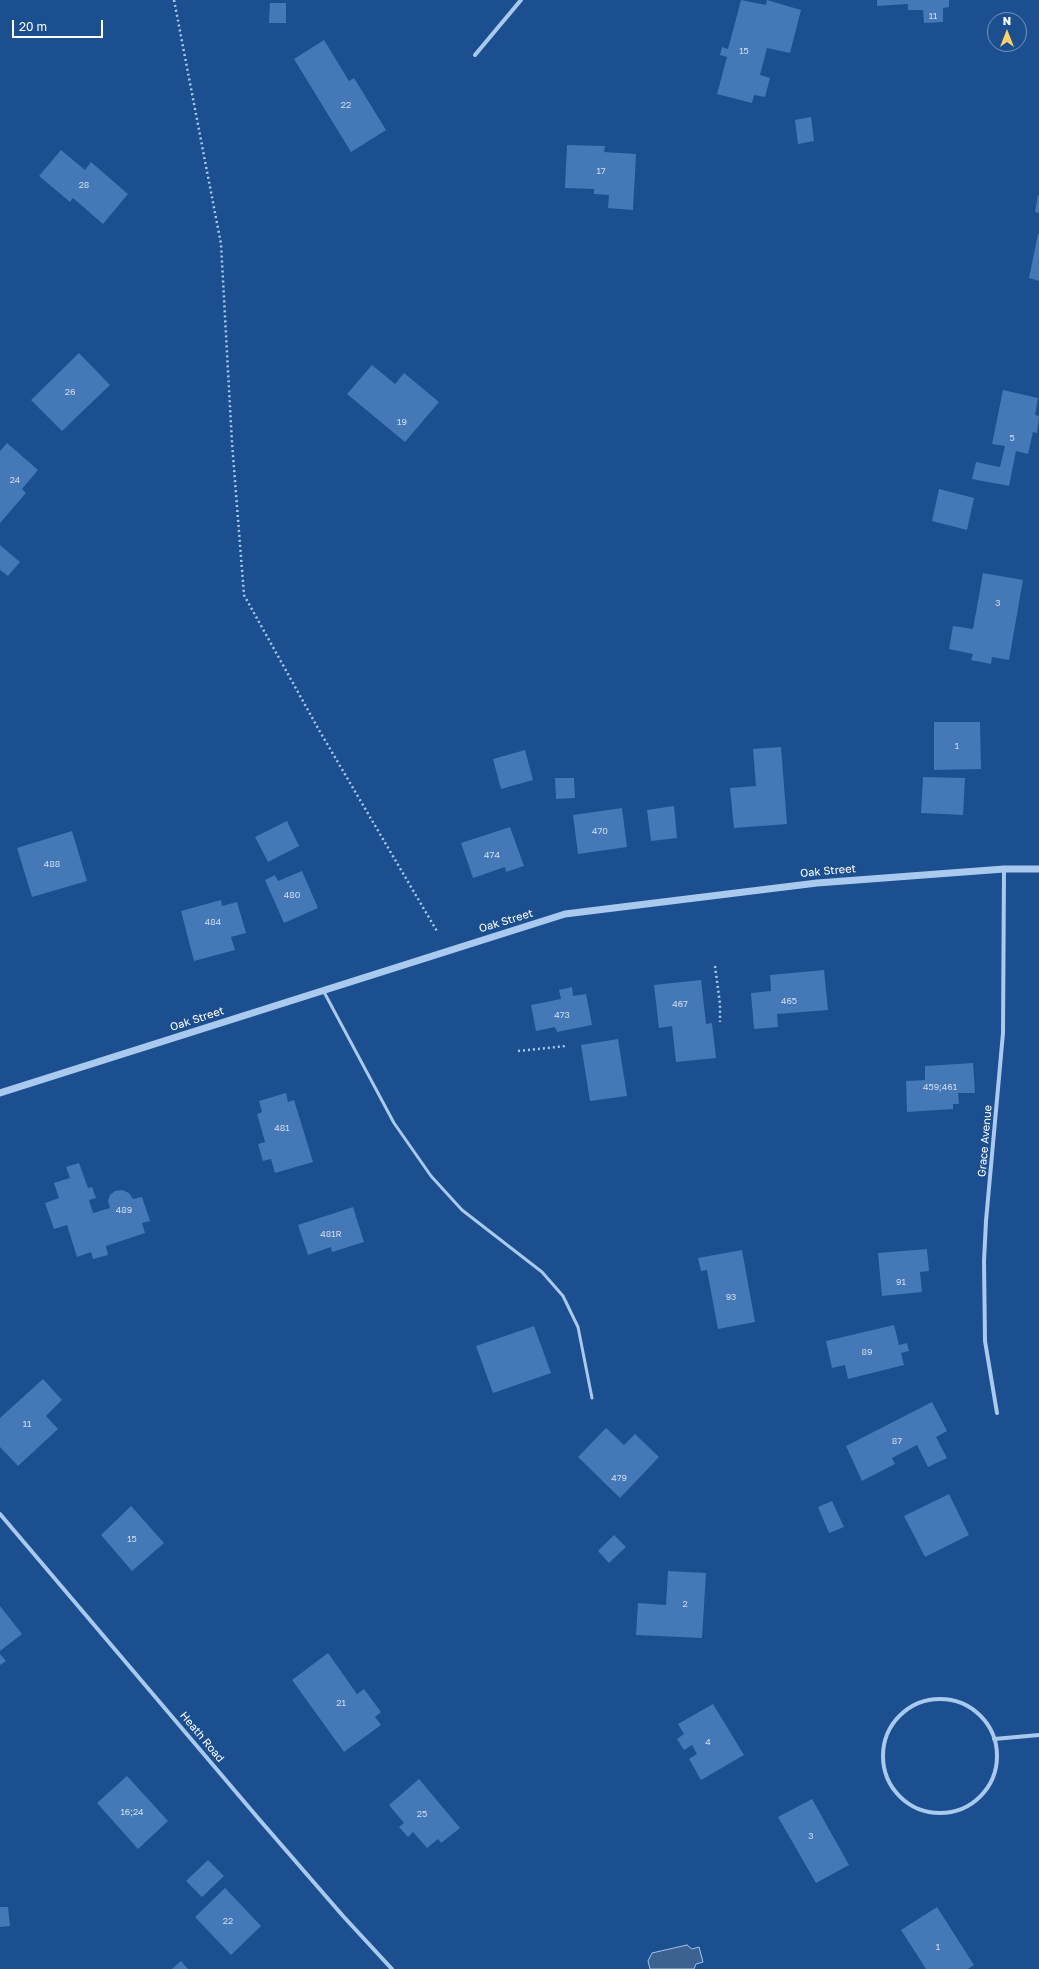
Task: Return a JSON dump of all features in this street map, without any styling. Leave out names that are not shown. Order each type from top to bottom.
[{"type":"street","points":[[475,55],[522,0]]},
{"type":"street","name":"Oak Street","points":[[0,1093],[565,914],[817,883],[1004,869],[1039,869]]},
{"type":"street","name":"Grace Avenue","points":[[997,1413],[985,1341],[984,1261],[986,1221],[1003,1033],[1004,869]]},
{"type":"street","name":"Heath Road","points":[[0,1514],[258,1818],[343,1916],[392,1969]]},
{"type":"street","points":[[931,1700],[947,1700],[957,1702],[976,1713],[987,1724],[994,1739],[997,1756],[994,1774],[986,1790],[973,1803],[957,1811],[939,1814],[922,1811],[906,1803],[893,1790],[885,1774],[882,1756],[885,1740],[895,1722],[902,1714],[915,1705],[931,1700]]},
{"type":"street","points":[[994,1739],[1039,1735]]},
{"type":"lane","points":[[323,990],[394,1123],[431,1176],[462,1210],[542,1272],[563,1296],[578,1327],[592,1398]]},
{"type":"path","points":[[174,0],[221,244],[232,443],[244,595],[319,730],[448,951]]},
{"type":"path","points":[[715,966],[720,1004],[720,1022]]},
{"type":"path","points":[[518,1051],[566,1046]]},
{"type":"water","points":[[687,1945],[692,1949],[699,1947],[703,1962],[696,1964],[694,1969],[650,1969],[648,1961],[652,1953]]},
{"type":"building","points":[[741,0],[766,5],[767,0],[801,10],[790,53],[767,48],[760,75],[770,78],[765,97],[754,95],[752,103],[717,94],[727,57],[720,55],[722,47],[728,49]]},
{"type":"building","points":[[877,0],[949,0],[949,7],[943,8],[943,22],[924,23],[923,10],[908,10],[908,4],[877,6]]},
{"type":"building","points":[[270,3],[286,3],[286,23],[269,23]]},
{"type":"building","points":[[324,40],[349,81],[354,78],[386,130],[351,152],[294,59]]},
{"type":"building","points":[[811,117],[814,141],[798,144],[795,120]]},
{"type":"building","points":[[567,145],[605,146],[604,152],[636,154],[633,210],[608,208],[609,195],[594,194],[594,189],[565,188]]},
{"type":"building","points":[[61,150],[85,170],[91,162],[128,194],[103,224],[73,198],[70,202],[39,176]]},
{"type":"building","points":[[1039,195],[1039,213],[1035,212]]},
{"type":"building","points":[[1039,234],[1039,281],[1029,278]]},
{"type":"building","points":[[79,353],[110,385],[62,431],[31,400]]},
{"type":"building","points":[[372,365],[395,384],[404,373],[439,402],[405,442],[347,394]]},
{"type":"building","points":[[1003,390],[1038,398],[1035,415],[1039,416],[1037,433],[1033,432],[1028,454],[1016,451],[1009,486],[972,479],[976,462],[1000,467],[1005,446],[992,444]]},
{"type":"building","points":[[7,443],[38,470],[22,489],[26,493],[0,523],[0,451]]},
{"type":"building","points":[[939,489],[974,498],[967,530],[932,521]]},
{"type":"building","points":[[0,545],[20,562],[8,576],[0,570]]},
{"type":"building","points":[[983,573],[1023,580],[1009,660],[992,657],[991,664],[971,660],[973,654],[949,649],[953,626],[973,629]]},
{"type":"building","points":[[934,722],[980,722],[981,769],[934,770]]},
{"type":"building","points":[[781,747],[787,824],[734,828],[730,788],[756,786],[753,749]]},
{"type":"building","points":[[525,750],[533,780],[501,789],[493,759]]},
{"type":"building","points":[[923,777],[965,778],[963,815],[921,813]]},
{"type":"building","points":[[555,778],[574,778],[575,798],[556,799]]},
{"type":"building","points":[[674,806],[677,838],[651,841],[647,810]]},
{"type":"building","points":[[622,808],[627,847],[578,854],[573,815]]},
{"type":"building","points":[[287,821],[299,846],[268,862],[255,837]]},
{"type":"building","points":[[510,827],[524,866],[506,872],[505,867],[473,878],[461,843]]},
{"type":"building","points":[[72,831],[87,881],[32,897],[17,848]]},
{"type":"building","points":[[302,871],[318,908],[284,923],[265,880],[275,875],[278,881]]},
{"type":"building","points":[[221,900],[222,906],[237,902],[246,933],[231,937],[235,950],[194,961],[181,911]]},
{"type":"building","points":[[824,970],[828,1010],[777,1014],[778,1027],[754,1029],[751,993],[771,991],[770,975]]},
{"type":"building","points":[[701,980],[706,1024],[712,1023],[716,1058],[676,1062],[672,1026],[659,1028],[654,985]]},
{"type":"building","points":[[572,987],[573,996],[586,994],[592,1025],[557,1032],[555,1027],[536,1031],[531,1005],[561,999],[559,990]]},
{"type":"building","points":[[618,1039],[627,1096],[590,1101],[581,1045]]},
{"type":"building","points":[[973,1063],[975,1093],[958,1093],[959,1104],[953,1104],[953,1109],[907,1112],[906,1081],[925,1080],[925,1066]]},
{"type":"building","points":[[286,1093],[288,1102],[294,1100],[313,1162],[275,1173],[271,1159],[263,1161],[258,1144],[265,1142],[257,1114],[262,1112],[259,1101]]},
{"type":"building","points":[[79,1163],[88,1188],[92,1187],[96,1198],[89,1200],[93,1213],[110,1208],[108,1201],[110,1195],[115,1191],[122,1190],[129,1193],[133,1199],[142,1197],[150,1221],[142,1223],[145,1233],[106,1246],[108,1255],[93,1259],[91,1252],[77,1257],[67,1225],[54,1229],[45,1203],[59,1198],[54,1183],[70,1178],[66,1167]]},
{"type":"building","points":[[353,1207],[364,1242],[332,1252],[331,1247],[308,1255],[298,1225]]},
{"type":"building","points":[[927,1249],[929,1271],[920,1272],[922,1292],[882,1296],[878,1253]]},
{"type":"building","points":[[742,1250],[755,1322],[718,1329],[707,1270],[701,1271],[698,1258]]},
{"type":"building","points":[[894,1325],[899,1345],[907,1343],[909,1351],[901,1353],[904,1365],[848,1379],[845,1365],[832,1368],[826,1341]]},
{"type":"building","points":[[534,1326],[551,1373],[493,1393],[476,1346]]},
{"type":"building","points":[[43,1379],[62,1400],[46,1416],[58,1429],[18,1466],[0,1447],[0,1418]]},
{"type":"building","points":[[932,1402],[947,1431],[936,1437],[947,1458],[928,1467],[917,1445],[892,1458],[895,1464],[862,1481],[846,1446]]},
{"type":"building","points":[[606,1428],[624,1445],[635,1434],[659,1457],[620,1498],[578,1457]]},
{"type":"building","points":[[949,1494],[969,1535],[925,1557],[904,1516]]},
{"type":"building","points":[[832,1501],[844,1527],[829,1533],[818,1507]]},
{"type":"building","points":[[131,1506],[164,1543],[132,1571],[101,1535]]},
{"type":"building","points":[[614,1535],[626,1547],[609,1563],[598,1551]]},
{"type":"building","points":[[668,1571],[706,1573],[702,1638],[636,1635],[638,1603],[666,1605]]},
{"type":"building","points":[[0,1606],[22,1634],[0,1651]]},
{"type":"building","points":[[328,1653],[357,1694],[364,1689],[381,1712],[375,1717],[381,1725],[344,1752],[292,1680]]},
{"type":"building","points":[[0,1654],[6,1661],[0,1665]]},
{"type":"building","points":[[713,1704],[744,1755],[701,1780],[689,1759],[697,1754],[692,1745],[684,1750],[677,1739],[684,1734],[678,1724]]},
{"type":"building","points":[[127,1776],[168,1821],[138,1849],[97,1803]]},
{"type":"building","points":[[419,1779],[460,1828],[441,1843],[438,1839],[427,1848],[413,1832],[408,1837],[399,1827],[404,1823],[389,1805]]},
{"type":"building","points":[[812,1799],[849,1865],[816,1883],[778,1817]]},
{"type":"building","points":[[208,1860],[224,1876],[202,1897],[186,1881]]},
{"type":"building","points":[[225,1888],[261,1926],[231,1955],[195,1917]]},
{"type":"building","points":[[0,1907],[8,1907],[10,1926],[0,1927]]},
{"type":"building","points":[[937,1907],[974,1965],[968,1969],[926,1969],[901,1930]]},
{"type":"building","points":[[181,1961],[188,1969],[172,1969]]}]
